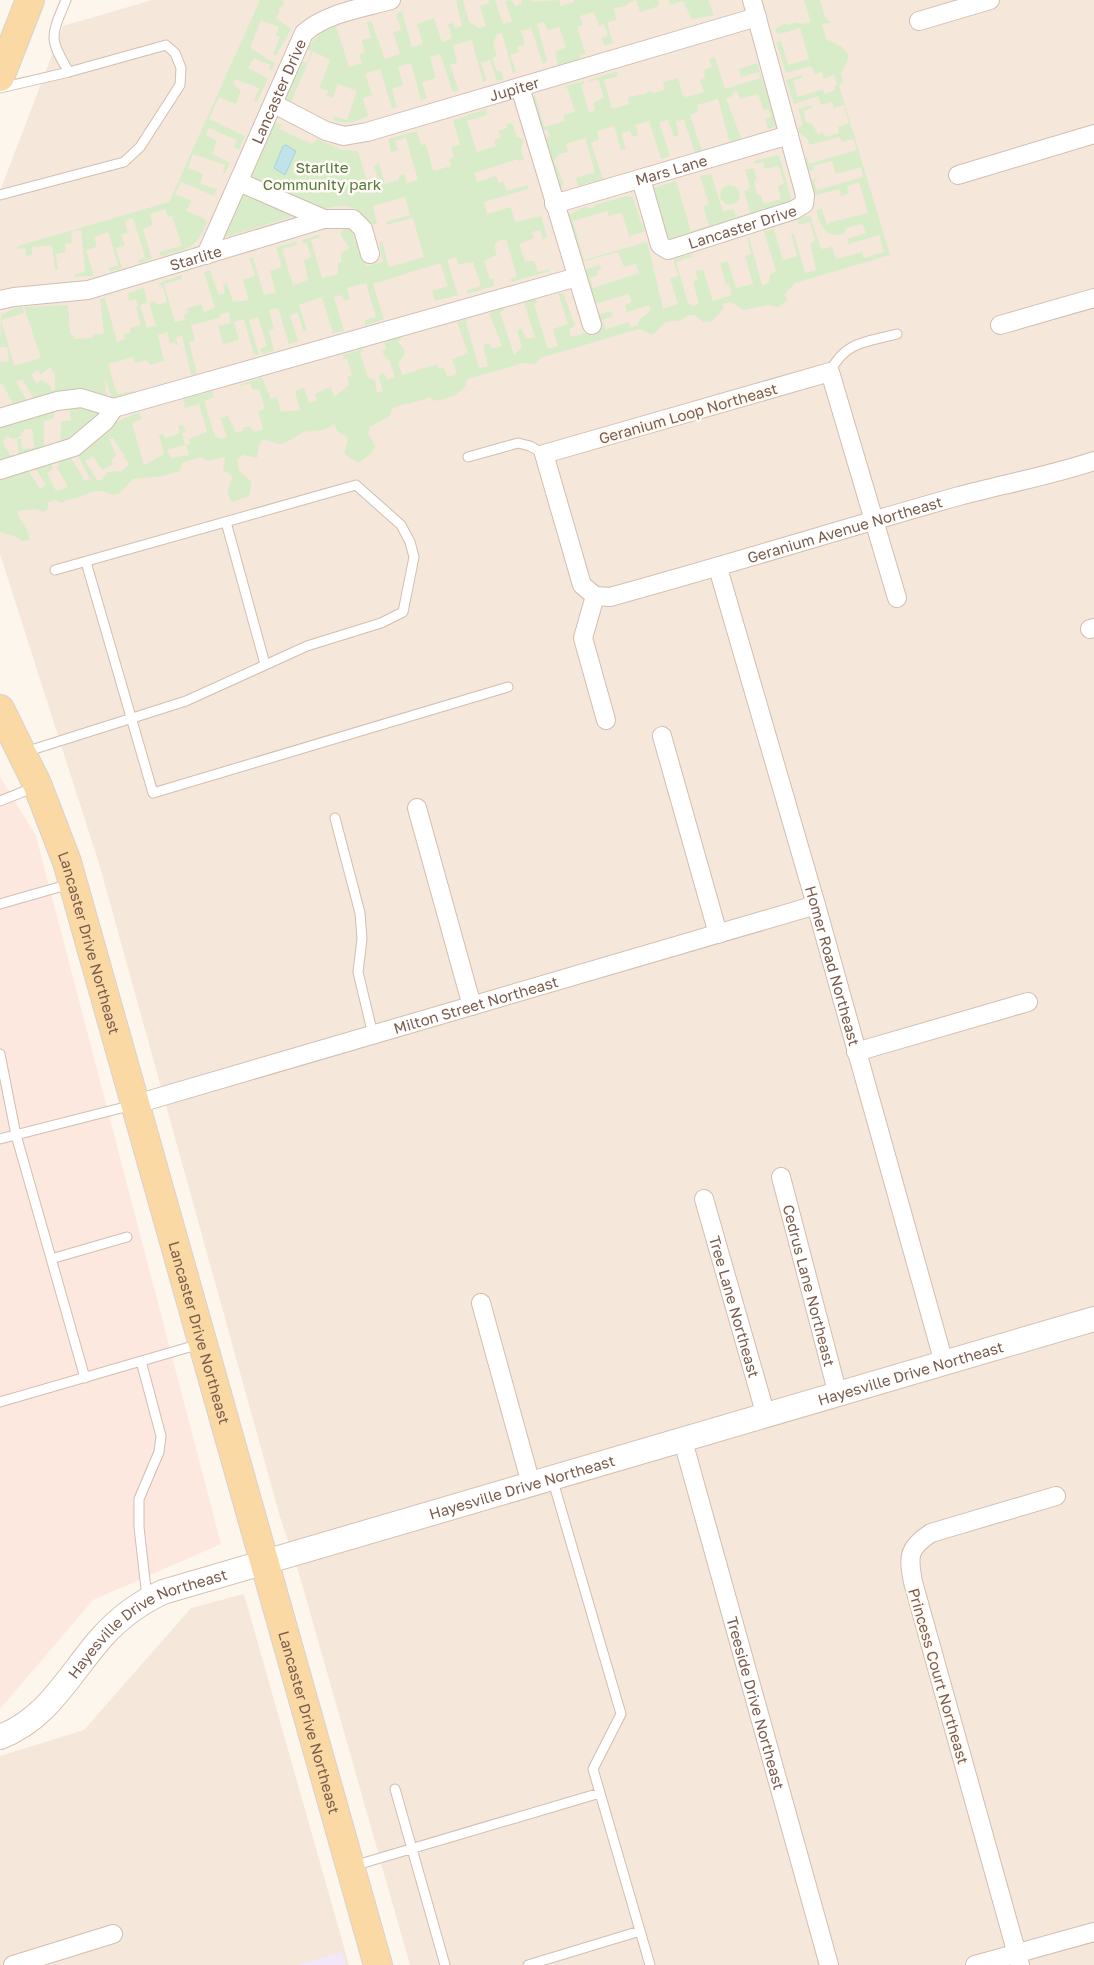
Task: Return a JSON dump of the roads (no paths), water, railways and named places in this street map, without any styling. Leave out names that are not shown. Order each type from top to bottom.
[{"type":"main road","points":[[0,77],[30,0]]},
{"type":"main road","name":"Lancaster Drive Northeast","points":[[0,709],[38,786],[73,883],[203,1343],[262,1561],[378,1965]]},
{"type":"street","name":"Lancaster Drive","points":[[206,255],[304,33],[312,26],[328,19],[391,0]]},
{"type":"street","name":"Lancaster Drive","points":[[641,179],[660,245],[668,250],[801,208],[804,204],[805,195],[752,0]]},
{"type":"street","points":[[919,21],[990,0]]},
{"type":"street","name":"Jupiter","points":[[274,104],[326,131],[344,136],[367,132],[757,18]]},
{"type":"street","points":[[520,87],[592,325]]},
{"type":"street","points":[[958,176],[1094,134]]},
{"type":"street","name":"Mars Lane","points":[[554,204],[789,135]]},
{"type":"street","points":[[239,182],[324,219]]},
{"type":"street","name":"Starlite","points":[[0,300],[88,290],[324,219],[353,219],[363,229],[370,254]]},
{"type":"street","points":[[0,418],[57,401],[81,398],[114,408],[577,276]]},
{"type":"street","points":[[1000,326],[1094,298]]},
{"type":"street","points":[[830,372],[898,598]]},
{"type":"street","name":"Geranium Loop Northeast","points":[[544,454],[830,372]]},
{"type":"street","points":[[0,470],[74,447],[105,421],[114,408]]},
{"type":"street","points":[[544,454],[582,585],[595,596],[583,638],[606,720]]},
{"type":"street","name":"Geranium Avenue Northeast","points":[[595,596],[610,597],[718,568],[960,496],[1050,476],[1094,461]]},
{"type":"street","name":"Homer Road Northeast","points":[[718,568],[816,905],[944,1364]]},
{"type":"street","points":[[662,736],[718,934]]},
{"type":"street","points":[[417,808],[472,1006]]},
{"type":"street","name":"Milton Street Northeast","points":[[136,1104],[816,905]]},
{"type":"street","points":[[856,1052],[1028,1002]]},
{"type":"street","name":"Cedrus Lane Northeast","points":[[781,1177],[838,1395]]},
{"type":"street","name":"Tree Lane Northeast","points":[[704,1199],[766,1416]]},
{"type":"street","points":[[481,1303],[541,1481]]},
{"type":"street","name":"Hayesville Drive Northeast","points":[[0,1737],[22,1725],[46,1706],[119,1619],[147,1600],[180,1586],[683,1441],[1094,1319]]},
{"type":"street","name":"Treeside Drive Northeast","points":[[683,1441],[830,1965]]},
{"type":"street","name":"Princess Court Northeast","points":[[1018,1959],[909,1562],[917,1542],[931,1533],[1056,1496]]},
{"type":"street","points":[[976,1965],[1018,1959],[1094,1932]]},
{"type":"street","points":[[24,1963],[113,1934]]},
{"type":"lane","points":[[66,0],[52,32],[54,46],[69,72]]},
{"type":"lane","points":[[0,88],[69,72],[166,45],[174,52],[181,68],[180,85],[140,147],[124,162],[0,195]]},
{"type":"lane","points":[[830,372],[837,358],[848,348],[897,334]]},
{"type":"lane","points":[[468,457],[518,443],[530,446],[544,454]]},
{"type":"lane","points":[[23,753],[186,701],[307,646],[382,624],[403,612],[414,557],[401,524],[356,485],[56,570]]},
{"type":"lane","points":[[226,522],[265,664]]},
{"type":"lane","points":[[86,562],[154,793],[508,688]]},
{"type":"lane","points":[[0,801],[38,786]]},
{"type":"lane","points":[[336,818],[360,912],[362,939],[358,972],[373,1035]]},
{"type":"lane","points":[[0,904],[73,883]]},
{"type":"lane","points":[[0,1054],[16,1135],[85,1378]]},
{"type":"lane","points":[[0,1139],[136,1104]]},
{"type":"lane","points":[[51,1259],[127,1237]]},
{"type":"lane","points":[[0,1402],[203,1343]]},
{"type":"lane","points":[[141,1361],[161,1436],[159,1452],[139,1499],[139,1526],[147,1600]]},
{"type":"lane","points":[[541,1481],[621,1714],[593,1769],[650,1965]]},
{"type":"lane","points":[[395,1789],[445,1965]]},
{"type":"lane","points":[[350,1867],[600,1793]]},
{"type":"lane","points":[[528,1965],[640,1931]]},
{"type":"water","points":[[286,145],[296,151],[285,175],[274,168],[283,146]]},
{"type":"park label","name":"Starlite Community park","points":[[322,176]]}]
